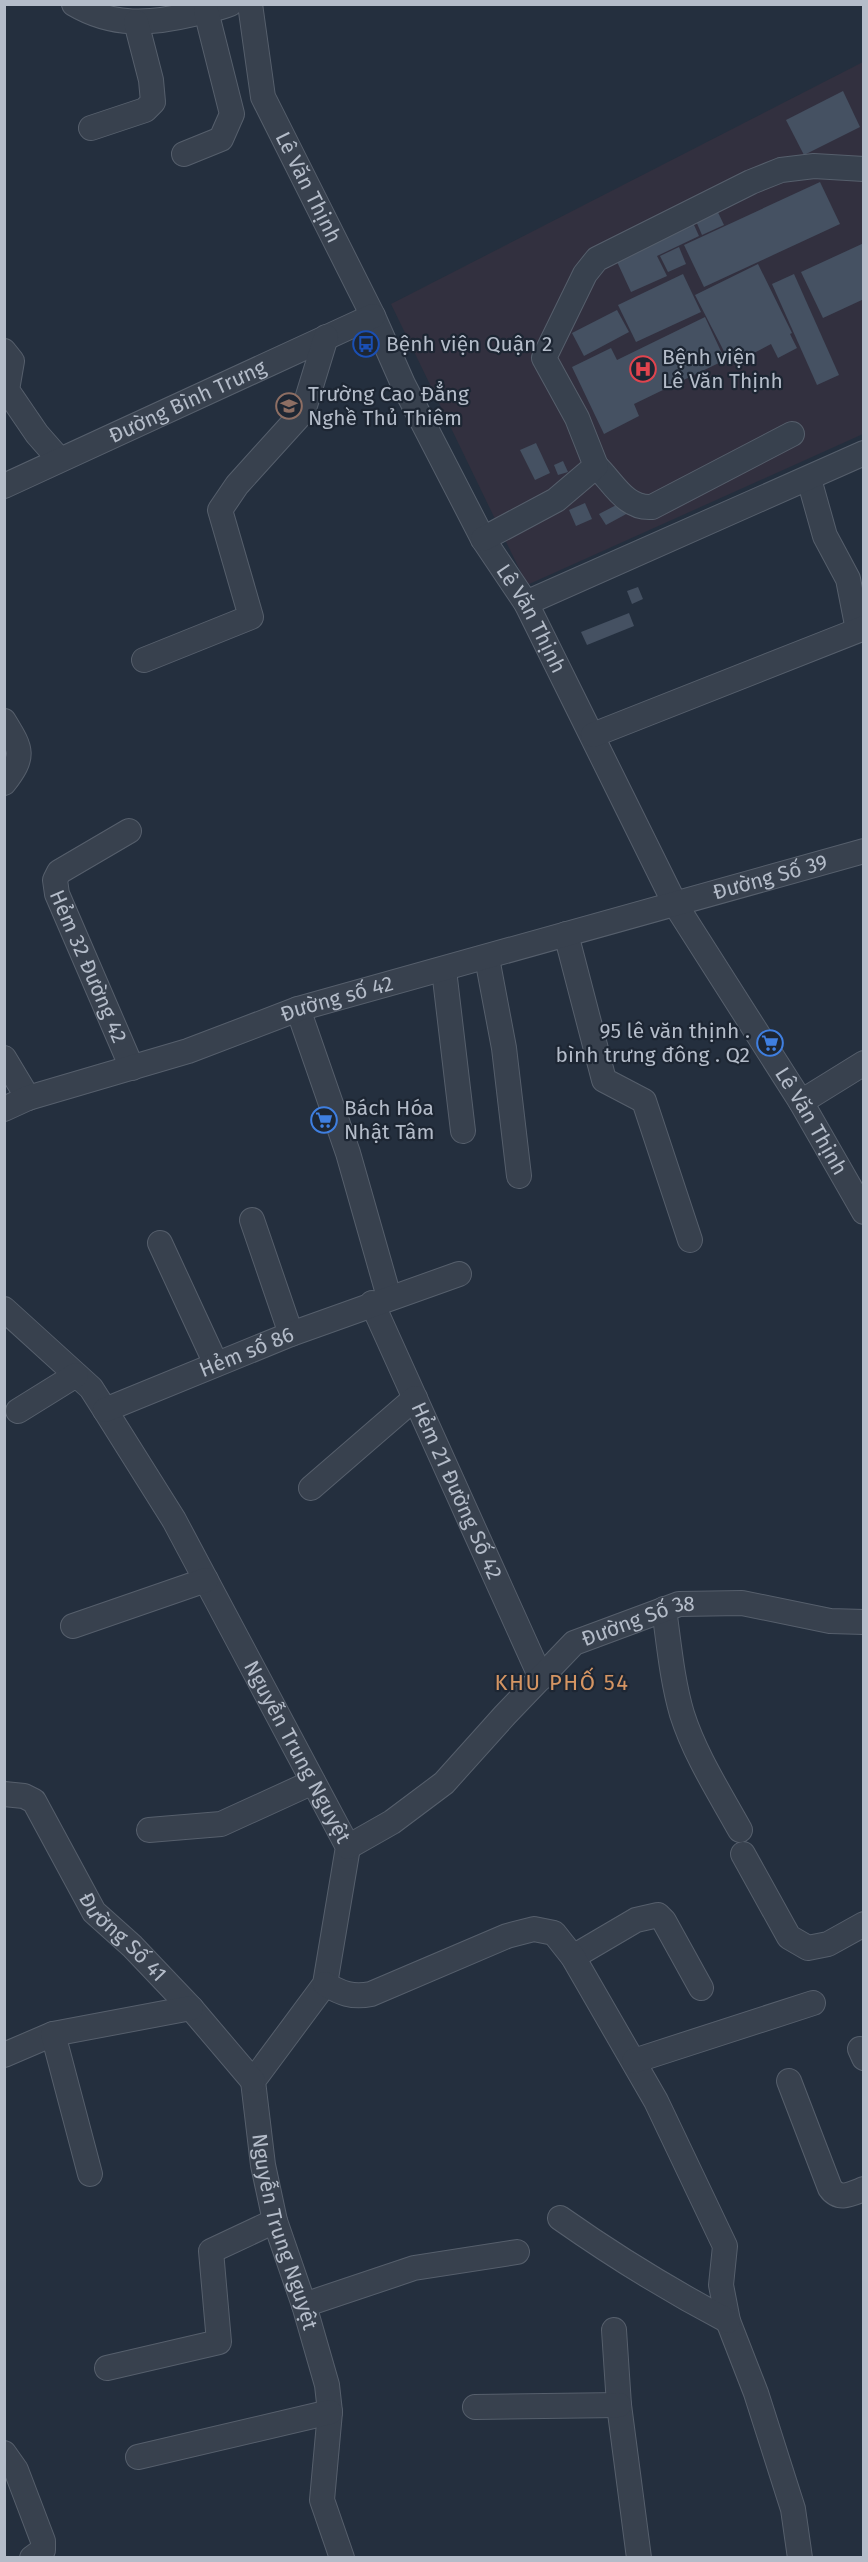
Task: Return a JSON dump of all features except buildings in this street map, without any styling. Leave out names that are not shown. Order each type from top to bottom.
[{"type":"street","points":[[74,4],[89,13],[136,22],[157,22],[230,4]]},
{"type":"street","name":"Lê Văn Thịnh","points":[[250,4],[263,98],[373,316],[403,384],[483,539],[526,603],[675,904],[801,1102],[864,1212]]},
{"type":"street","points":[[184,154],[221,139],[232,114],[206,11]]},
{"type":"street","points":[[91,128],[145,110],[153,102],[153,89],[136,22]]},
{"type":"street","points":[[792,434],[652,507],[644,508],[626,499],[596,466],[577,418],[544,358],[585,274],[597,259],[751,182],[781,170],[814,166],[864,169]]},
{"type":"street","name":"Đường Bình Trưng","points":[[4,486],[373,316]]},
{"type":"street","points":[[144,660],[251,617],[220,510],[237,485],[303,412],[326,337]]},
{"type":"street","points":[[4,351],[12,361],[7,390],[37,434],[59,459]]},
{"type":"street","points":[[526,603],[864,453]]},
{"type":"street","points":[[483,539],[556,500],[596,466]]},
{"type":"street","points":[[593,735],[861,629],[848,579],[825,536],[809,479]]},
{"type":"street","points":[[4,721],[18,744],[18,765],[4,783]]},
{"type":"street","name":"Hẻm 32 Đường 42","points":[[129,831],[59,872],[55,880],[57,894],[132,1068]]},
{"type":"street","name":"Đường Số 39","points":[[675,904],[864,851]]},
{"type":"street","name":"Đường số 42","points":[[4,1109],[28,1098],[188,1051],[298,1009],[675,904]]},
{"type":"street","points":[[566,934],[604,1080],[644,1101],[690,1240]]},
{"type":"street","points":[[487,958],[504,1048],[519,1176]]},
{"type":"street","points":[[444,970],[463,1131]]},
{"type":"street","name":"Hẻm 21 Đường Số 42","points":[[298,1009],[348,1153],[381,1300],[415,1398],[541,1678]]},
{"type":"street","points":[[4,1058],[28,1098]]},
{"type":"street","points":[[801,1102],[864,1063]]},
{"type":"street","points":[[252,1220],[291,1334]]},
{"type":"street","points":[[160,1243],[216,1364]]},
{"type":"street","name":"Hẻm số 86","points":[[105,1410],[291,1334],[459,1274]]},
{"type":"street","name":"Nguyễn Trung Nguyệt","points":[[4,1309],[91,1388],[174,1520],[348,1847],[325,1984],[253,2081],[262,2165],[274,2221],[304,2305],[327,2385],[330,2412],[322,2500],[342,2558]]},
{"type":"street","points":[[18,1411],[76,1375]]},
{"type":"street","points":[[311,1488],[415,1398]]},
{"type":"street","points":[[73,1626],[206,1580]]},
{"type":"street","name":"Đường Số 38","points":[[348,1847],[392,1822],[444,1783],[574,1643],[679,1604],[742,1603],[830,1621],[864,1622]]},
{"type":"street","points":[[664,1609],[677,1694],[683,1716],[707,1770],[740,1830]]},
{"type":"street","points":[[149,1830],[221,1824],[313,1782]]},
{"type":"street","name":"Đường Số 41","points":[[4,1794],[24,1796],[34,1801],[94,1912],[132,1946],[191,2008],[253,2081]]},
{"type":"street","points":[[743,1854],[789,1937],[808,1948],[828,1944],[864,1924]]},
{"type":"street","points":[[573,1957],[636,1920],[658,1915],[676,1941],[701,1988]]},
{"type":"street","points":[[325,1984],[346,1995],[359,1997],[507,1936],[534,1929],[554,1933],[573,1957],[634,2061],[725,2246],[721,2285],[728,2321],[756,2393],[793,2508],[800,2558]]},
{"type":"street","points":[[634,2061],[813,2003]]},
{"type":"street","points":[[4,2055],[53,2034],[191,2008]]},
{"type":"street","points":[[53,2034],[90,2174]]},
{"type":"street","points":[[789,2081],[834,2194],[841,2196],[864,2189]]},
{"type":"street","points":[[560,2218],[622,2261],[674,2293],[728,2321]]},
{"type":"street","points":[[107,2368],[219,2342],[211,2251],[274,2221]]},
{"type":"street","points":[[304,2305],[414,2268],[517,2252]]},
{"type":"street","points":[[614,2330],[620,2405],[639,2558]]},
{"type":"street","points":[[475,2407],[620,2405]]},
{"type":"street","points":[[138,2457],[330,2412]]},
{"type":"street","points":[[4,2453],[16,2470],[43,2541],[43,2550],[32,2558]]},
{"type":"shaded area","name":"Bệnh viện Lê Văn Thịnh","points":[[863,62],[863,434],[527,585],[391,304]]},
{"type":"place","name":"Bệnh viện Quận 2","points":[[366,344]]},
{"type":"place","name":"Bệnh viện Lê Văn Thịnh","points":[[643,369]]},
{"type":"place","name":"Trường Cao Đẳng Nghề Thủ Thiêm","points":[[289,406]]},
{"type":"place","name":"95 lê văn thịnh . bình trưng đông . Q2","points":[[770,1043]]},
{"type":"place","name":"Bách Hóa Nhật Tâm","points":[[324,1120]]},
{"type":"district","name":"KHU PHỐ 54","points":[[562,1682]]}]
